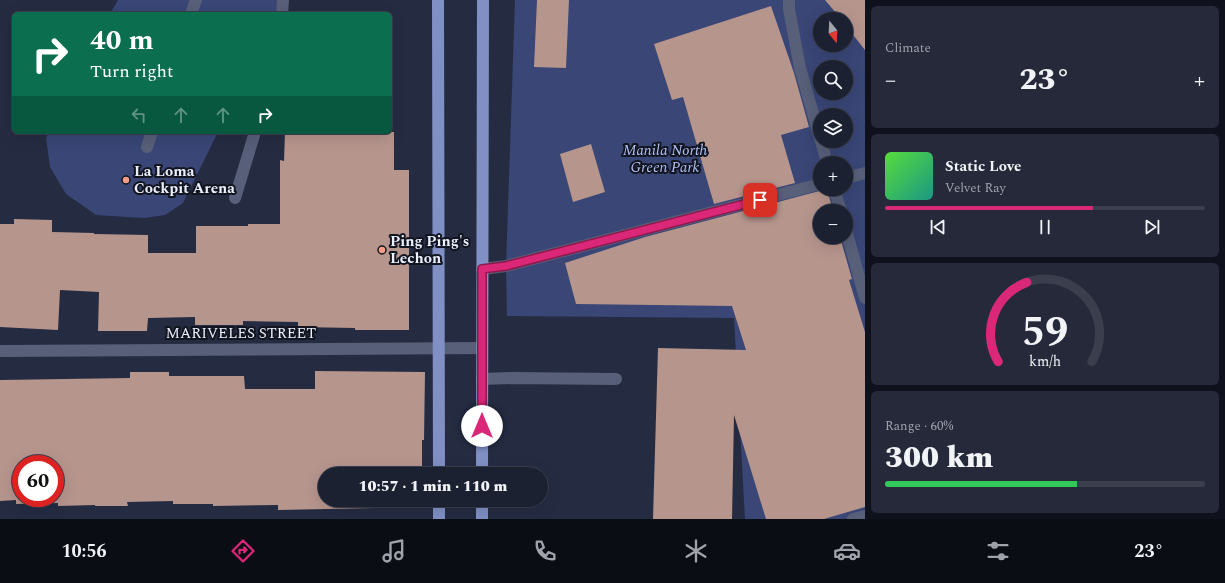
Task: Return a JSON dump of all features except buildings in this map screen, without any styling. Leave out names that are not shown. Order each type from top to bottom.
[{"type":"main road","points":[[438,0],[439,467]]},
{"type":"main road","points":[[482,467],[483,0]]},
{"type":"main road","points":[[439,507],[439,519]]},
{"type":"main road","points":[[482,507],[482,519]]},
{"type":"street","points":[[192,12],[196,0]]},
{"type":"street","points":[[282,12],[283,0]]},
{"type":"street","points":[[789,0],[789,9],[800,68],[813,114]]},
{"type":"street","points":[[147,147],[151,134]]},
{"type":"street","points":[[235,198],[254,134]]},
{"type":"street","points":[[853,176],[865,173]]},
{"type":"street","points":[[482,269],[514,264],[813,186]]},
{"type":"street","points":[[850,244],[865,298]]},
{"type":"street","name":"MARIVELES STREET","points":[[0,351],[482,348]]},
{"type":"street","points":[[482,379],[616,379]]},
{"type":"street","points":[[853,519],[865,516]]},
{"type":"green space","points":[[118,0],[281,0],[276,12],[111,12]]},
{"type":"green space","name":"Manila North Green Park","points":[[515,0],[865,0],[865,519],[745,519],[734,318],[507,316],[506,266]]},
{"type":"green space","name":"La Loma Cockpit Arena","points":[[48,134],[217,134],[183,203],[165,215],[144,218],[96,215],[66,194],[50,167],[46,138]]},
{"type":"place","name":"La Loma Cockpit Arena","points":[[126,180]]},
{"type":"place","name":"Ping Ping's Lechon","points":[[382,250]]},
{"type":"route","points":[[482,426],[482,269],[506,266],[760,200]]}]
